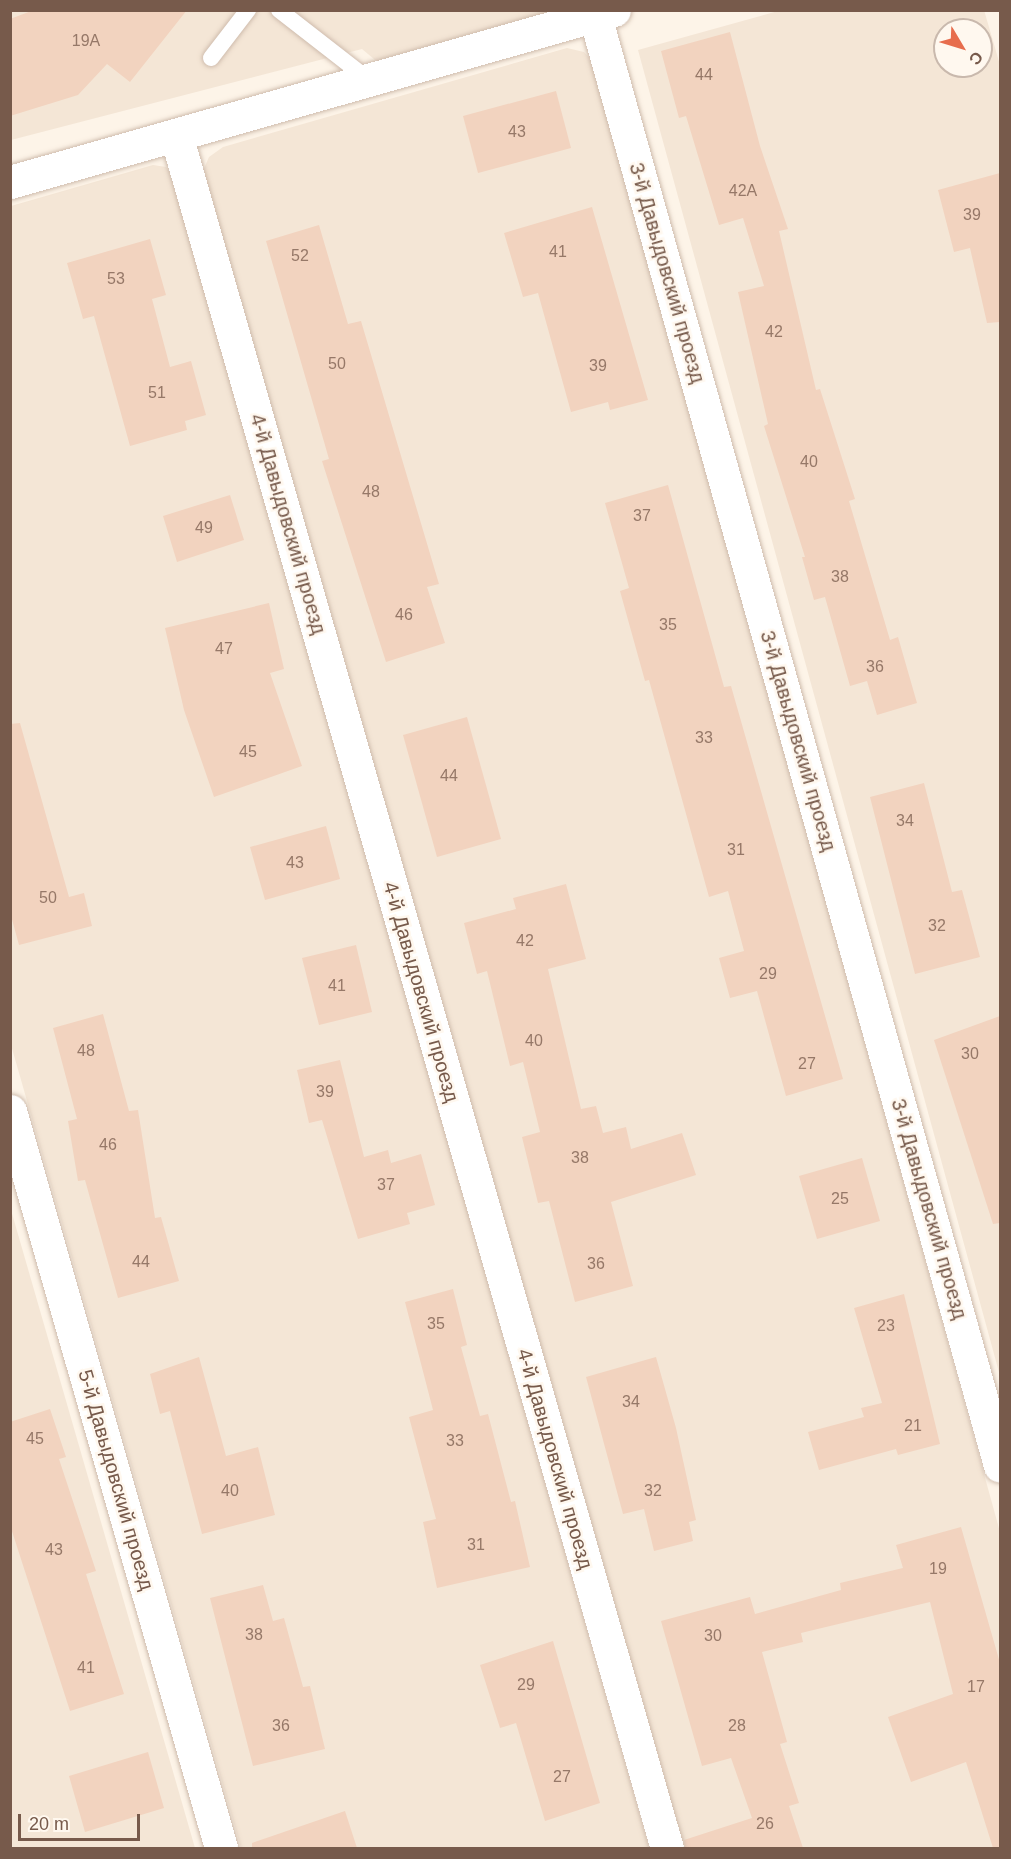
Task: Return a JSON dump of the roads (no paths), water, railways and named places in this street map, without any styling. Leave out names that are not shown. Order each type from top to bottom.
[{"type":"street","points":[[10,182],[604,13]]},
{"type":"street","name":"3-й Давыдовский проезд","points":[[604,13],[1000,1466]]},
{"type":"street","name":"4-й Давыдовский проезд","points":[[176,135],[667,1848]]},
{"type":"street","name":"5-й Давыдовский проезд","points":[[10,1111],[221,1848]]},
{"type":"lane","points":[[210,58],[248,10]]},
{"type":"lane","points":[[279,10],[369,80]]}]
